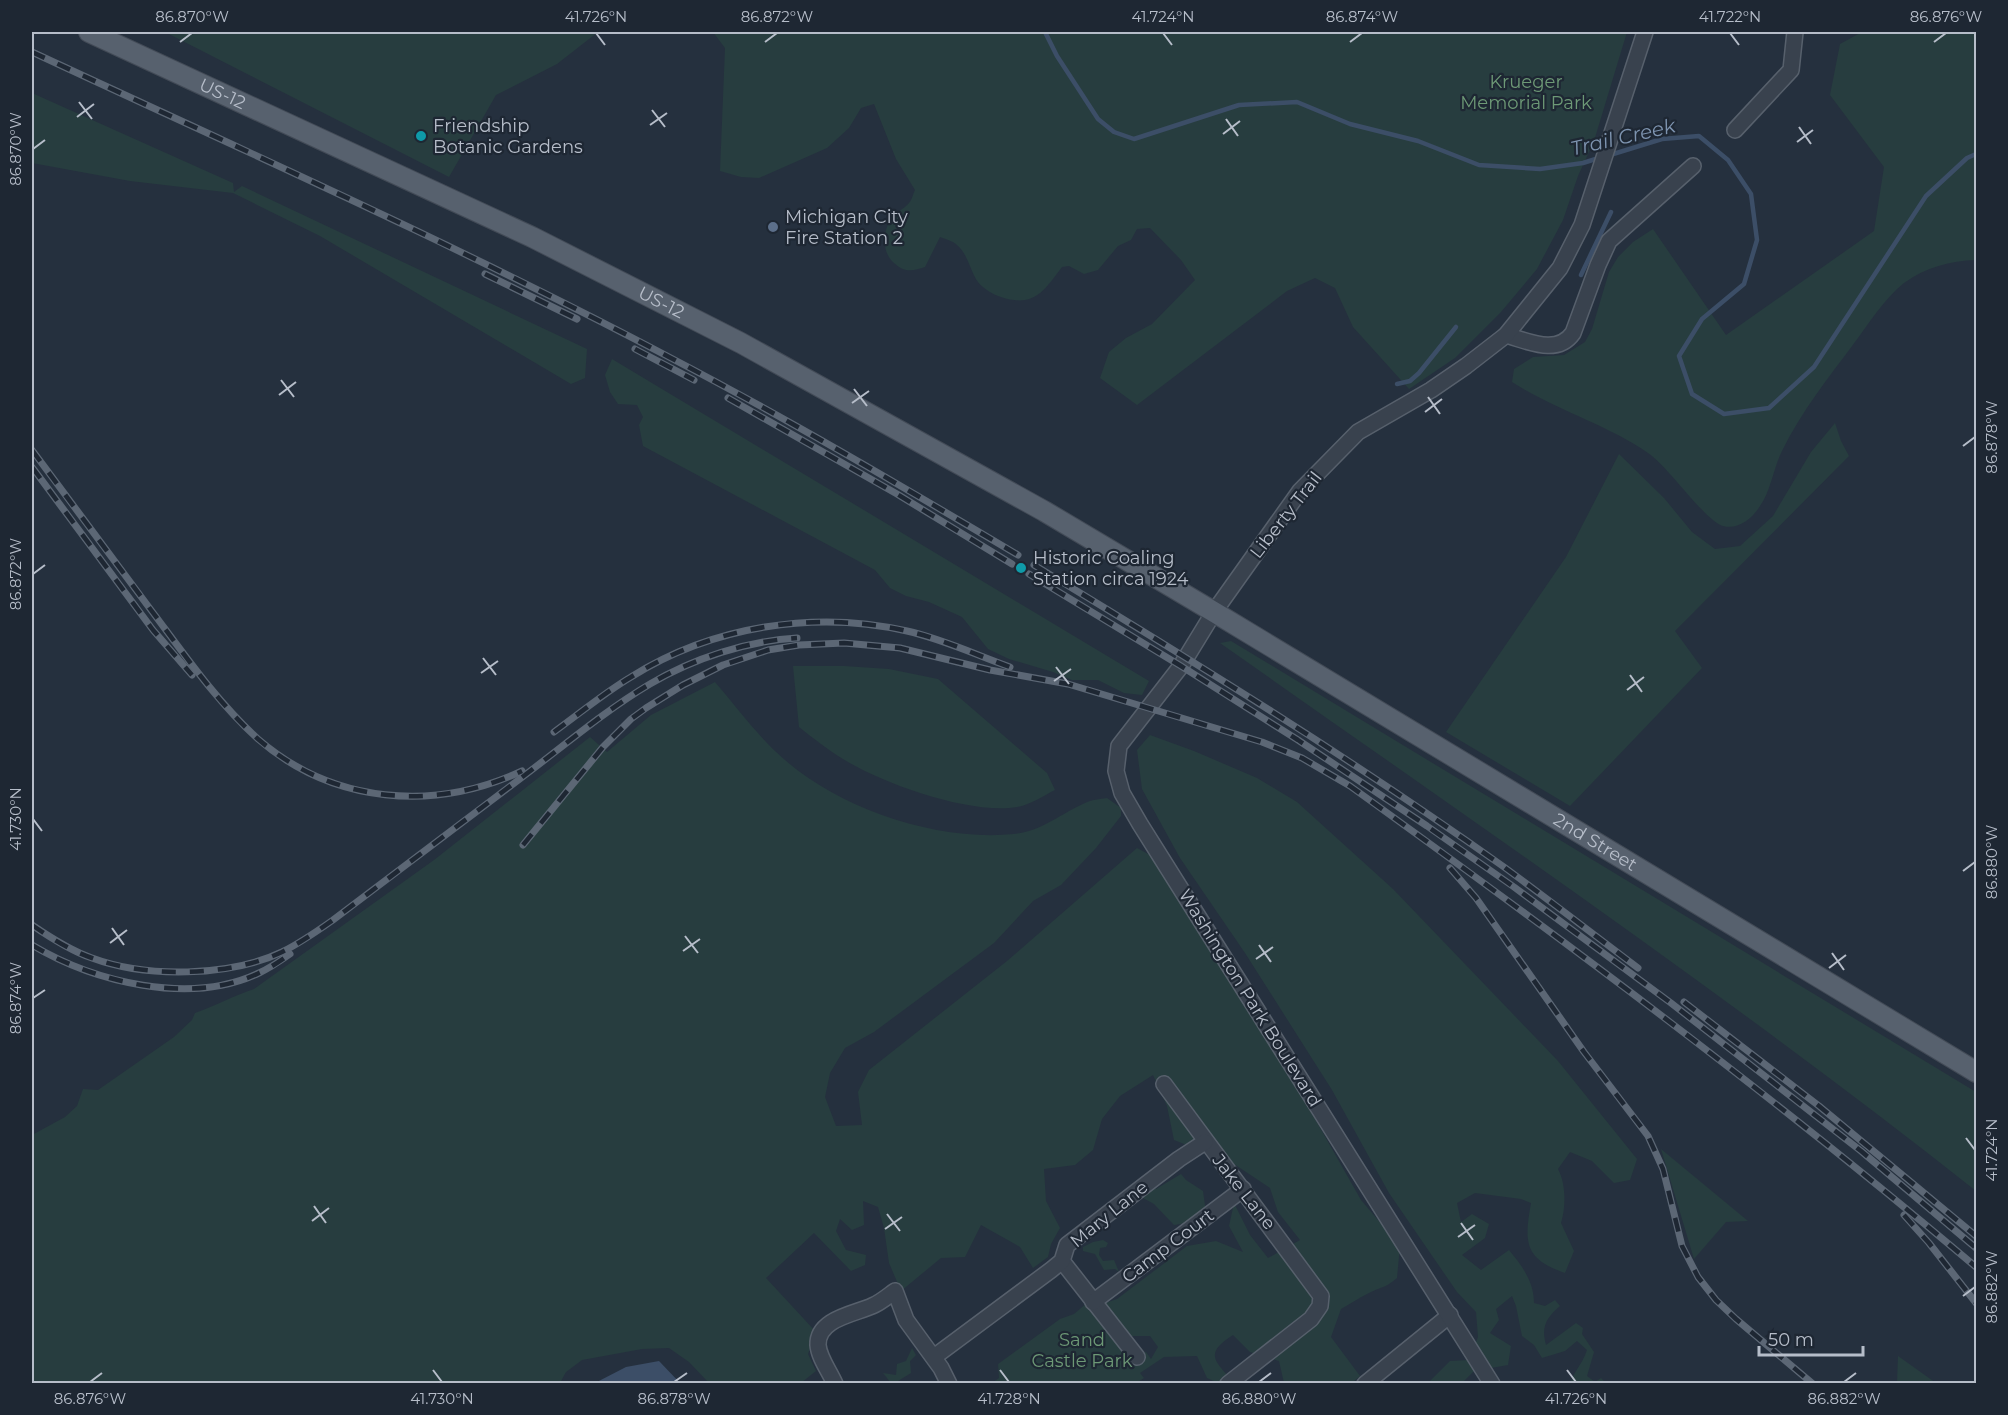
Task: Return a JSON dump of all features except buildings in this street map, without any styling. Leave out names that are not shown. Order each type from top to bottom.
[{"type":"main road","name":"US-12","points":[[89,32],[532,237],[637,289],[741,343],[1034,505],[1214,612]]},
{"type":"main road","name":"2nd Street","points":[[1214,612],[1977,1072]]},
{"type":"street","name":"Liberty Trail","points":[[1214,612],[1300,491],[1358,432],[1431,390],[1506,334],[1560,268],[1582,225],[1645,32]]},
{"type":"street","points":[[1735,130],[1791,69],[1795,32]]},
{"type":"street","points":[[1506,334],[1547,346],[1563,343],[1569,339],[1574,333],[1598,265],[1610,241],[1693,166]]},
{"type":"street","name":"Washington Park Boulevard","points":[[1214,612],[1181,666],[1119,746],[1116,771],[1122,793],[1492,1383]]},
{"type":"street","name":"Jake Lane","points":[[1164,1084],[1204,1142],[1243,1189],[1316,1288],[1322,1301],[1311,1319],[1228,1383]]},
{"type":"street","name":"Mary Lane","points":[[938,1363],[1062,1261],[1067,1245],[1204,1142]]},
{"type":"street","name":"Camp Court","points":[[1093,1302],[1243,1189]]},
{"type":"street","points":[[1062,1261],[1137,1357]]},
{"type":"street","points":[[835,1383],[818,1345],[821,1333],[843,1316],[873,1306],[896,1291],[906,1320],[938,1363],[949,1383]]},
{"type":"street","points":[[1365,1383],[1383,1378],[1450,1315]]},
{"type":"street","points":[[938,1363],[958,1383]]},
{"type":"green space","name":"Friendship Botanic Gardens","points":[[165,32],[598,32],[557,64],[496,95],[449,177]]},
{"type":"green space","name":"Krueger Memorial Park","points":[[713,32],[1627,32],[1594,141],[1578,176],[1563,220],[1537,269],[1501,312],[1455,358],[1409,389],[1353,327],[1335,288],[1315,278],[1287,291],[1137,405],[1100,378],[1109,352],[1126,338],[1152,324],[1195,280],[1181,260],[1150,228],[1137,229],[1131,240],[1118,246],[1098,270],[1084,274],[1069,266],[1062,267],[1043,290],[1030,299],[1012,300],[985,289],[975,278],[961,249],[953,242],[940,237],[925,267],[905,270],[894,263],[887,253],[885,233],[890,221],[910,202],[915,190],[896,159],[874,104],[861,108],[849,128],[827,148],[759,178],[741,177],[720,171],[725,48]]},
{"type":"green space","points":[[1862,32],[1976,32],[1976,260],[1948,263],[1930,269],[1912,277],[1890,296],[1798,422],[1782,451],[1767,494],[1757,511],[1739,525],[1723,526],[1715,522],[1648,453],[1512,382],[1514,369],[1533,357],[1564,355],[1585,342],[1592,329],[1609,272],[1618,257],[1633,242],[1653,229],[1726,335],[1874,231],[1884,167],[1830,95],[1840,44]]},
{"type":"green space","points":[[32,93],[233,183],[234,192],[242,186],[587,349],[585,378],[571,384],[320,236],[233,193],[130,181],[32,163]]},
{"type":"green space","points":[[612,359],[1149,681],[1142,695],[1124,693],[1098,680],[1072,680],[1009,659],[988,649],[962,617],[890,588],[875,570],[643,446],[639,425],[643,417],[637,405],[618,404],[610,392],[605,375]]},
{"type":"green space","points":[[1835,423],[1849,456],[1675,631],[1702,668],[1570,806],[1446,732],[1566,557],[1619,454],[1664,498],[1692,532],[1715,549],[1740,546],[1773,516],[1811,452]]},
{"type":"green space","points":[[1231,641],[1976,1092],[1976,1191],[1884,1119],[1697,980],[1220,643]]},
{"type":"green space","points":[[793,666],[889,669],[938,679],[1047,773],[1055,790],[1022,806],[998,808],[976,806],[928,795],[860,769],[832,752],[799,727]]},
{"type":"green space","name":"Sand Castle Park","points":[[715,682],[767,743],[799,771],[826,789],[855,804],[919,826],[983,835],[1014,834],[1033,830],[1093,800],[1107,798],[1121,808],[1121,816],[1096,848],[1061,885],[1033,901],[994,943],[874,1032],[845,1048],[830,1073],[825,1097],[836,1126],[862,1125],[858,1092],[869,1070],[1007,961],[1137,848],[1161,861],[1265,1038],[1302,1096],[1361,1200],[1400,1246],[1397,1278],[1341,1309],[1331,1337],[1360,1376],[1352,1383],[1284,1383],[1279,1361],[1250,1352],[1233,1335],[1224,1341],[1215,1352],[1217,1362],[1233,1381],[1231,1383],[1218,1383],[1207,1378],[1197,1356],[1164,1357],[1140,1373],[1144,1378],[1136,1383],[992,1383],[999,1378],[998,1364],[1060,1319],[1074,1314],[1087,1303],[1091,1308],[1117,1299],[1187,1246],[1216,1241],[1243,1252],[1229,1226],[1234,1203],[1250,1235],[1268,1258],[1300,1240],[1278,1212],[1270,1188],[1234,1164],[1174,1140],[1167,1106],[1153,1075],[1120,1096],[1102,1119],[1093,1150],[1075,1165],[1044,1169],[1046,1201],[1060,1228],[1051,1244],[1048,1257],[1033,1268],[1020,1247],[981,1225],[965,1257],[941,1258],[901,1291],[889,1263],[884,1228],[878,1207],[863,1201],[864,1225],[852,1230],[840,1219],[836,1231],[846,1250],[866,1255],[865,1265],[851,1271],[814,1233],[766,1278],[816,1332],[808,1354],[816,1371],[801,1383],[709,1383],[689,1362],[669,1348],[642,1349],[582,1360],[566,1372],[560,1383],[32,1384],[32,1135],[65,1117],[77,1106],[83,1089],[98,1090],[174,1037],[192,1020],[195,1013],[254,989],[434,860],[590,737],[607,752],[651,715]],"holes":[[[1124,1336],[1150,1336],[1158,1347],[1151,1359],[1146,1352],[1129,1358]]]},
{"type":"green space","points":[[1150,735],[1257,778],[1297,802],[1393,889],[1558,1061],[1637,1159],[1630,1180],[1614,1183],[1592,1161],[1570,1152],[1558,1169],[1563,1182],[1564,1196],[1561,1223],[1574,1251],[1565,1273],[1541,1262],[1530,1247],[1528,1228],[1531,1203],[1521,1199],[1475,1193],[1457,1203],[1461,1222],[1472,1214],[1489,1224],[1485,1238],[1462,1255],[1481,1270],[1509,1250],[1530,1281],[1534,1303],[1545,1306],[1555,1300],[1560,1306],[1546,1323],[1544,1333],[1546,1345],[1576,1323],[1583,1328],[1582,1334],[1594,1352],[1587,1376],[1595,1382],[1601,1378],[1606,1383],[1570,1383],[1587,1350],[1577,1341],[1565,1351],[1542,1358],[1534,1345],[1522,1336],[1512,1296],[1496,1309],[1499,1320],[1490,1333],[1511,1346],[1508,1365],[1474,1371],[1462,1383],[1429,1383],[1450,1361],[1469,1360],[1478,1337],[1476,1312],[1457,1292],[1389,1193],[1332,1090],[1245,953],[1180,858],[1142,789],[1137,750]]},
{"type":"green space","points":[[1661,1149],[1748,1221],[1726,1222],[1694,1259]]},
{"type":"green space","points":[[1181,1174],[1203,1191],[1207,1220],[1174,1225],[1154,1204],[1143,1198],[1142,1184],[1147,1179],[1156,1189]]},
{"type":"green space","points":[[1103,1240],[1108,1243],[1106,1247],[1100,1248],[1099,1255],[1103,1261],[1114,1260],[1119,1272],[1115,1269],[1104,1270],[1095,1254],[1083,1251],[1083,1247]]},
{"type":"green space","points":[[912,1348],[916,1355],[910,1361],[911,1373],[898,1383],[891,1383],[883,1373],[896,1375],[897,1364],[906,1361]]},
{"type":"green space","points":[[1898,1356],[1936,1383],[1897,1383]]},
{"type":"water","points":[[659,1361],[680,1383],[595,1383],[626,1367]]},
{"type":"waterway","name":"Trail Creek","points":[[1045,32],[1057,56],[1098,119],[1114,132],[1134,139],[1239,105],[1297,102],[1350,124],[1418,141],[1479,165],[1540,169],[1583,163],[1602,157]]},
{"type":"waterway","name":"Trail Creek","points":[[1610,155],[1662,139],[1699,136],[1728,160],[1751,194],[1757,240],[1744,284],[1702,319],[1679,356],[1692,394],[1724,414],[1769,408],[1814,367],[1926,196],[1967,158],[1976,154]]},
{"type":"waterway","points":[[1581,275],[1611,212]]},
{"type":"waterway","points":[[1397,384],[1410,381],[1419,373],[1456,327]]},
{"type":"railway","points":[[32,52],[352,200],[591,316],[801,429],[1018,555]]},
{"type":"railway","points":[[485,274],[577,319]]},
{"type":"railway","points":[[635,349],[694,380]]},
{"type":"railway","points":[[728,398],[897,494],[1012,564]]},
{"type":"railway","points":[[32,450],[215,694],[258,739],[287,761],[319,777],[351,789],[385,795],[420,796],[454,792],[488,784],[522,771]]},
{"type":"railway","points":[[32,467],[153,630],[192,675]]},
{"type":"railway","points":[[1034,565],[1213,674],[1389,788],[1504,867],[1638,968]]},
{"type":"railway","points":[[1029,574],[1298,740],[1514,887],[1671,1003],[1861,1151],[1976,1248]]},
{"type":"railway","points":[[554,732],[611,690],[662,660],[695,645],[730,634],[765,627],[836,622],[872,625],[934,638],[1010,667]]},
{"type":"railway","points":[[32,925],[61,944],[84,955],[113,965],[137,969],[187,972],[238,966],[261,960],[289,949],[333,920],[602,716],[650,684],[684,666],[721,652],[759,643],[797,638]]},
{"type":"railway","points":[[523,845],[603,747],[631,719],[683,685],[723,665],[768,650],[799,645],[844,643],[900,648],[990,670],[1068,684],[1262,742],[1302,758],[1350,786],[1668,1020],[1976,1267]]},
{"type":"railway","points":[[1450,868],[1476,898],[1584,1052],[1648,1136],[1663,1169],[1682,1246],[1698,1277],[1716,1300],[1736,1319],[1813,1384]]},
{"type":"railway","points":[[32,945],[84,970],[113,979],[173,988],[203,988],[232,983],[263,971],[290,954]]},
{"type":"railway","points":[[1684,1002],[1819,1106],[1976,1236]]},
{"type":"railway","points":[[1904,1215],[1976,1303]]},
{"type":"place","name":"Friendship Botanic Gardens","points":[[421,136]]},
{"type":"place","name":"Michigan City Fire Station 2","points":[[773,227]]},
{"type":"place","name":"Historic Coaling Station circa 1924","points":[[1021,568]]}]
